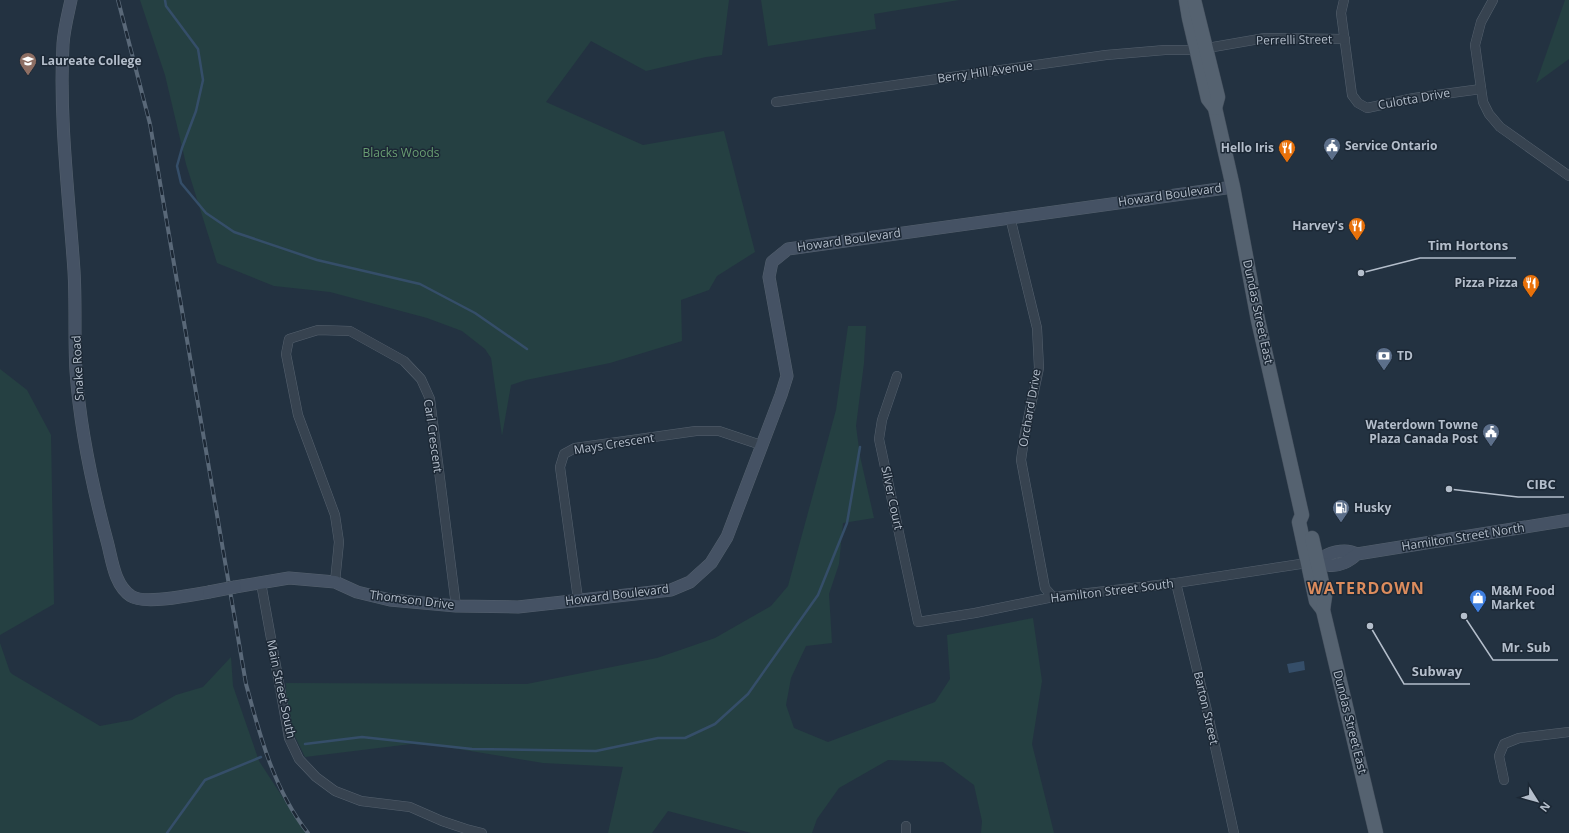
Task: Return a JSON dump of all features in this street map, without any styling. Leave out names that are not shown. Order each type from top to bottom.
[{"type":"main road","name":"Dundas Street East","points":[[1186,0],[1218,97],[1215,108],[1233,187],[1258,320],[1302,515],[1309,520],[1312,562],[1325,596],[1323,610],[1376,833]]},
{"type":"main road","name":"Dundas Street East","points":[[1194,0],[1201,49]]},
{"type":"street","name":"Snake Road","points":[[71,0],[63,42],[62,70],[65,154],[74,274],[76,372],[84,444],[99,512],[116,577],[124,590],[132,598],[151,600],[261,583]]},
{"type":"street","name":"Culotta Drive","points":[[1344,0],[1341,13],[1352,94],[1358,103],[1367,108],[1414,98],[1481,89]]},
{"type":"street","points":[[1493,0],[1481,22],[1475,45],[1483,102],[1488,114],[1500,127],[1569,176]]},
{"type":"street","name":"Perrelli Street","points":[[1201,49],[1265,38],[1345,39]]},
{"type":"street","name":"Berry Hill Avenue","points":[[776,102],[1106,55],[1165,50],[1201,49]]},
{"type":"street","name":"Howard Boulevard","points":[[518,607],[578,599],[671,590],[690,582],[711,563],[727,536],[787,376],[769,277],[772,262],[788,249],[1233,187]]},
{"type":"street","name":"Orchard Drive","points":[[1010,217],[1037,328],[1038,368],[1021,460],[1045,588],[1053,597]]},
{"type":"street","name":"Carl Crescent","points":[[335,582],[339,542],[335,516],[298,415],[286,354],[289,339],[318,330],[350,331],[404,361],[421,379],[430,399],[456,606]]},
{"type":"street","name":"Silver Court","points":[[897,376],[882,420],[879,439],[918,622]]},
{"type":"street","name":"Mays Crescent","points":[[578,599],[560,468],[564,454],[575,448],[696,432],[719,431],[761,445]]},
{"type":"street","name":"Hamilton Street North","points":[[1312,562],[1326,554],[1350,550],[1357,554],[1569,520]]},
{"type":"street","name":"Hamilton Street South","points":[[918,622],[975,613],[1053,597],[1176,583],[1312,562]]},
{"type":"street","name":"Thomson Drive","points":[[261,583],[289,578],[335,582],[357,592],[390,600],[456,606],[518,607]]},
{"type":"street","name":"Main Street South","points":[[261,583],[290,738],[299,759],[316,778],[335,792],[361,801],[410,807],[448,823],[482,833]]},
{"type":"street","name":"Barton Street","points":[[1176,583],[1209,719],[1234,833]]},
{"type":"street","points":[[1504,780],[1499,756],[1504,744],[1519,738],[1569,732]]},
{"type":"green space","name":"Blacks Woods","points":[[140,0],[729,0],[722,55],[706,57],[646,71],[591,41],[546,102],[643,145],[724,131],[755,252],[717,276],[709,290],[681,300],[682,341],[610,363],[526,380],[511,385],[502,436],[491,358],[485,349],[462,331],[427,318],[330,292],[274,286],[217,263],[186,164],[165,75]]},
{"type":"green space","points":[[761,0],[959,0],[874,14],[876,29],[768,46]]},
{"type":"green space","points":[[1565,0],[1569,0],[1569,59],[1536,83]]},
{"type":"green space","points":[[848,326],[866,326],[864,363],[856,426],[860,456],[874,518],[843,523],[839,564],[829,594],[832,643],[806,646],[791,678],[786,705],[794,728],[828,742],[935,702],[950,679],[947,635],[1033,618],[1042,681],[1032,744],[1054,833],[981,833],[982,821],[974,785],[943,762],[888,760],[839,788],[817,819],[812,833],[751,833],[668,811],[652,833],[608,833],[623,767],[543,763],[440,746],[411,744],[305,757],[287,720],[286,683],[527,684],[657,658],[715,638],[771,606],[788,586],[836,410]]},
{"type":"green space","points":[[0,369],[27,390],[51,435],[54,604],[0,635]]},
{"type":"green space","points":[[0,643],[12,674],[100,726],[132,720],[176,695],[203,687],[231,657],[233,686],[259,761],[306,833],[0,833]]},
{"type":"water","points":[[1304,661],[1305,670],[1289,673],[1287,664]]},
{"type":"waterway","points":[[165,0],[166,6],[198,49],[203,80],[196,111],[177,166],[181,183],[206,213],[234,232],[317,260],[420,284],[475,313],[527,349]]},
{"type":"waterway","points":[[305,744],[362,737],[472,749],[596,751],[658,738],[685,738],[715,724],[748,694],[818,595],[847,523],[860,447]]},
{"type":"waterway","points":[[167,833],[205,780],[261,757]]},
{"type":"railway","points":[[118,0],[150,124],[246,684],[263,743],[277,781],[296,816],[308,833]]},
{"type":"place","name":"Laureate College","points":[[28,76]]},
{"type":"place","name":"Service Ontario","points":[[1332,161]]},
{"type":"place","name":"Hello Iris","points":[[1287,163]]},
{"type":"place","name":"Harvey's","points":[[1357,241]]},
{"type":"place","name":"Tim Hortons","points":[[1361,273]]},
{"type":"place","name":"Pizza Pizza","points":[[1531,298]]},
{"type":"place","name":"TD","points":[[1384,371]]},
{"type":"place","name":"Waterdown Towne Plaza Canada Post","points":[[1491,447]]},
{"type":"place","name":"CIBC","points":[[1449,489]]},
{"type":"place","name":"Husky","points":[[1341,523]]},
{"type":"place","name":"M&M Food Market","points":[[1478,613]]},
{"type":"place","name":"Mr. Sub","points":[[1464,616]]},
{"type":"place","name":"Subway","points":[[1370,626]]},
{"type":"district","name":"WATERDOWN","points":[[1366,588]]}]
